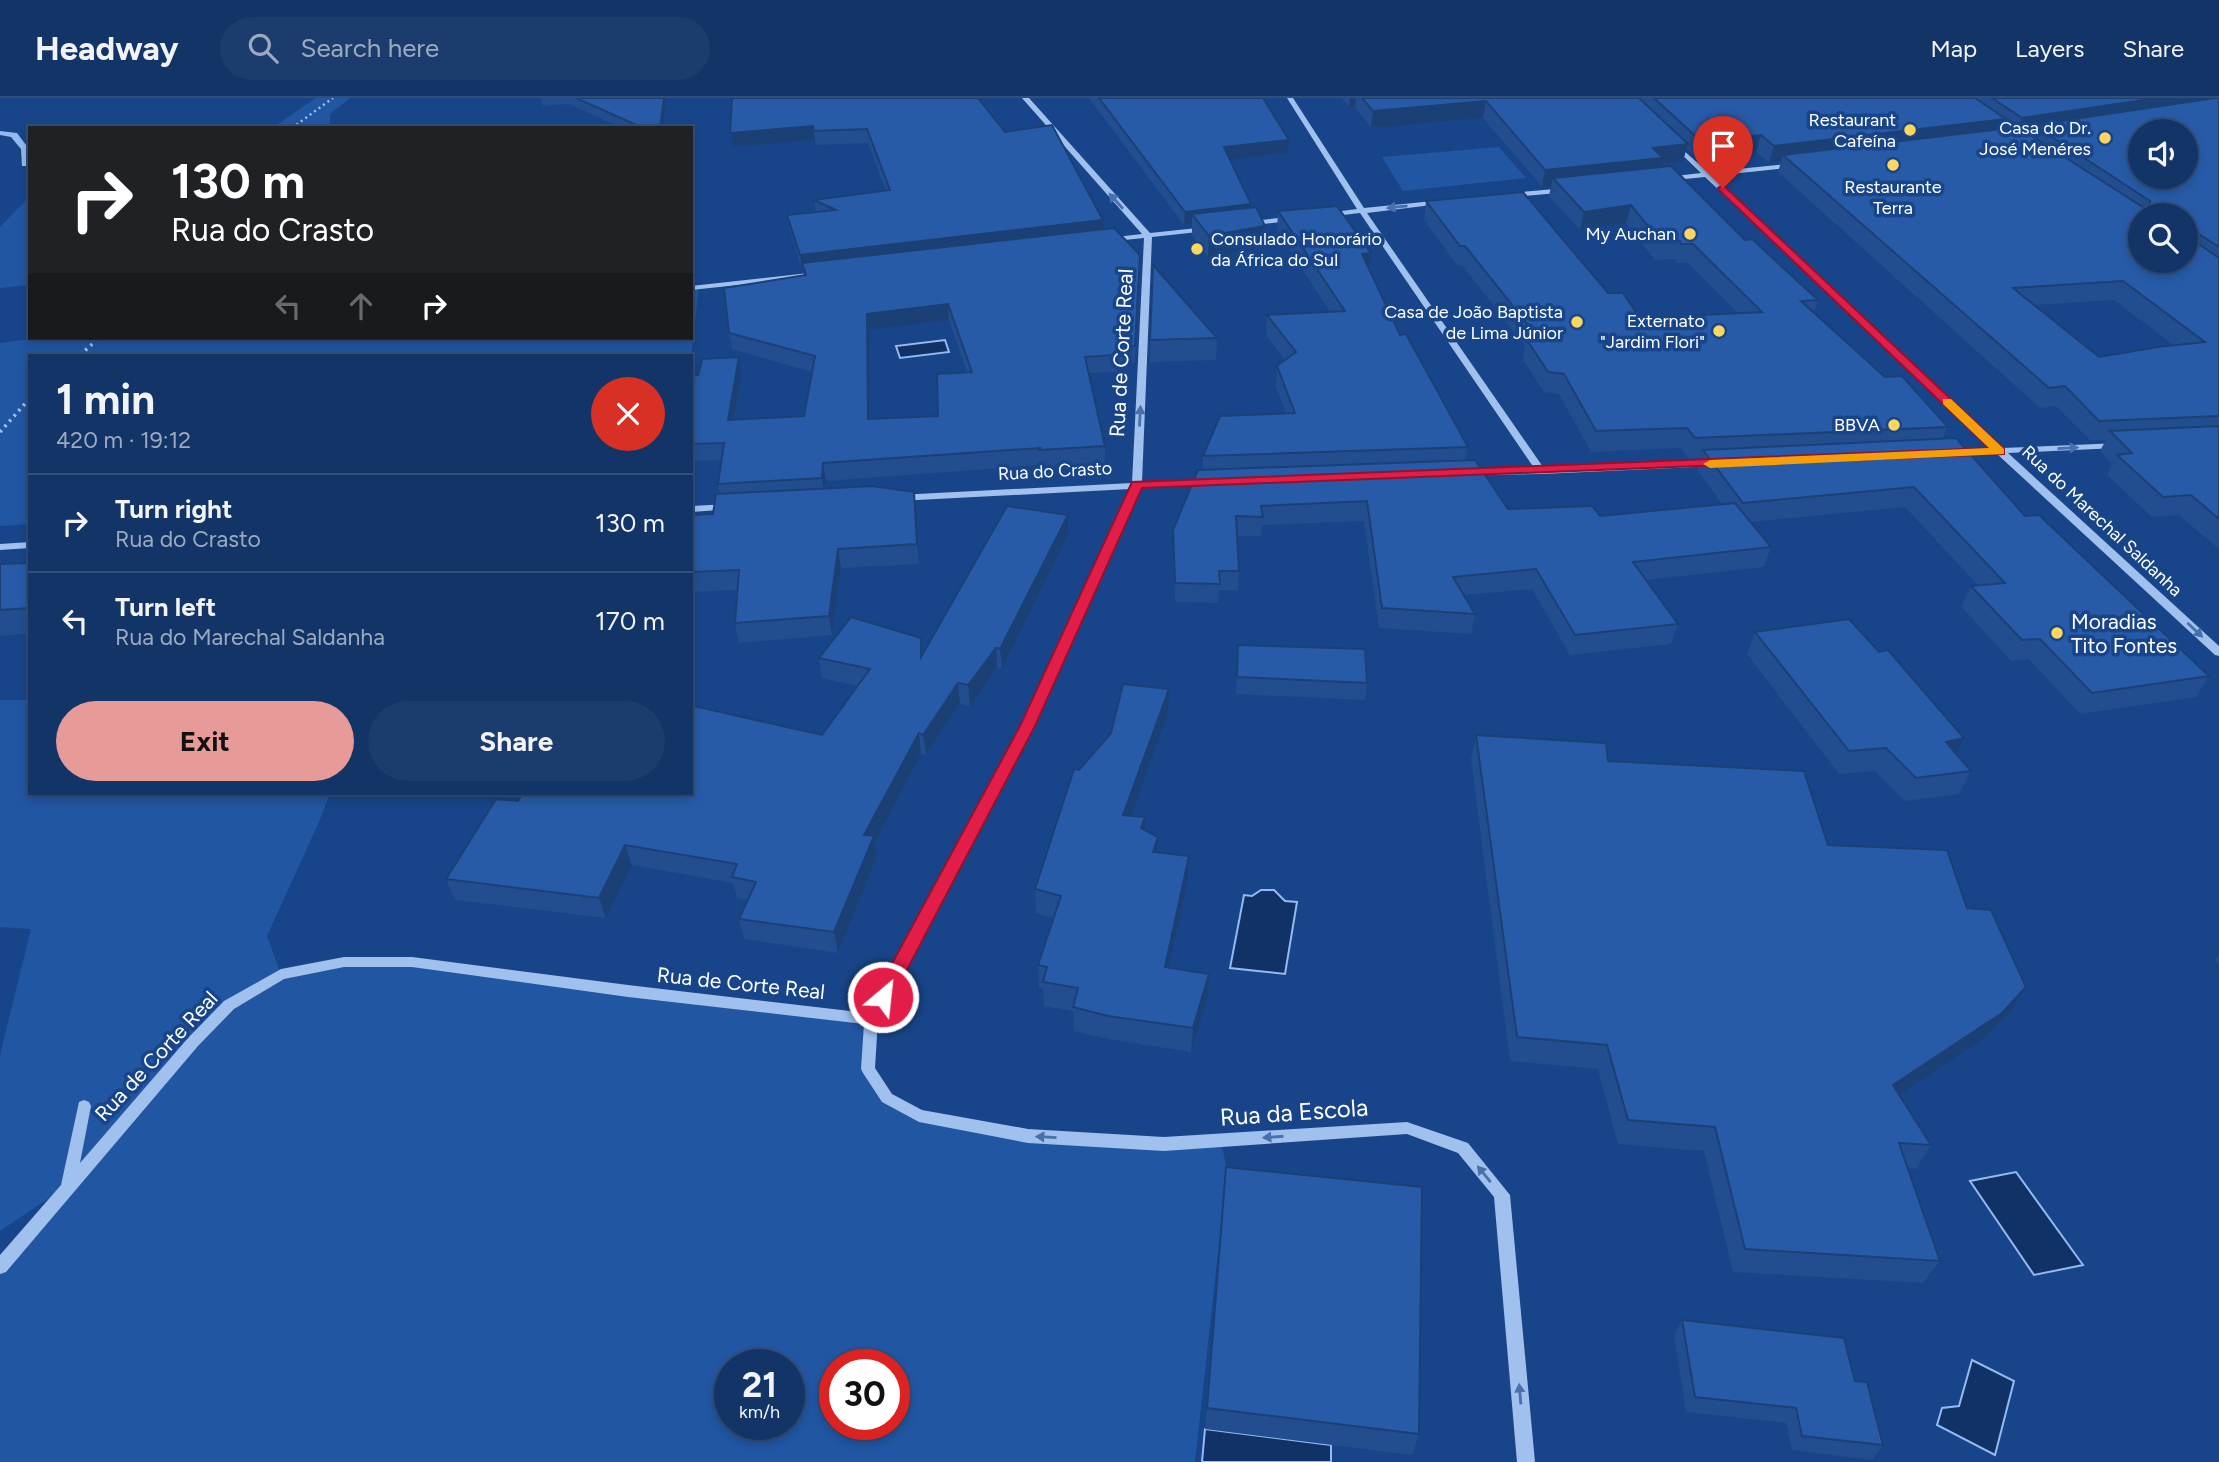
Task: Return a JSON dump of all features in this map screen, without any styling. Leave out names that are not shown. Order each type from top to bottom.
[{"type":"street","points":[[1025,98],[1148,236]]},
{"type":"street","points":[[1290,98],[1362,211],[1542,471]]},
{"type":"street","name":"Rua do Marechal Saldanha","points":[[1670,140],[2000,451],[2219,652]]},
{"type":"street","points":[[1662,180],[1810,163]]},
{"type":"street","points":[[1498,197],[1580,188]]},
{"type":"street","points":[[1321,215],[1444,202]]},
{"type":"street","points":[[1241,225],[1308,217]]},
{"type":"street","points":[[1095,242],[1214,228]]},
{"type":"street","name":"Rua de Corte Real","points":[[0,1267],[193,1042],[229,1005],[281,974],[344,962],[412,962],[628,991],[871,1019],[1028,726],[1137,485],[1148,236]]},
{"type":"street","points":[[693,288],[823,273]]},
{"type":"street","points":[[1944,454],[2123,445]]},
{"type":"street","points":[[1455,474],[1722,463]]},
{"type":"street","name":"Rua do Crasto","points":[[883,498],[1220,482]]},
{"type":"street","points":[[693,509],[743,506]]},
{"type":"street","points":[[0,547],[28,545]]},
{"type":"street","name":"Rua da Escola","points":[[871,1019],[868,1069],[887,1098],[919,1116],[1028,1136],[1164,1144],[1407,1128],[1464,1148],[1502,1195],[1526,1462]]},
{"type":"street","points":[[67,1186],[84,1106]]},
{"type":"path","points":[[295,126],[333,98]]},
{"type":"path","points":[[81,354],[98,340]]},
{"type":"path","points":[[0,432],[28,400]]},
{"type":"shaded area","points":[[316,98],[350,98],[330,114],[330,126],[275,126]]},
{"type":"shaded area","points":[[1499,147],[1526,178],[1403,191],[1382,157]]},
{"type":"shaded area","points":[[28,198],[28,285],[0,288],[0,227]]},
{"type":"shaded area","points":[[693,287],[699,287],[693,339]]},
{"type":"shaded area","points":[[28,339],[693,340],[691,354],[28,354],[28,524],[0,526],[0,343]]},
{"type":"shaded area","points":[[945,340],[949,352],[900,358],[896,346]]},
{"type":"shaded area","points":[[0,700],[28,700],[28,795],[329,795],[267,936],[281,974],[344,962],[412,962],[871,1019],[868,1069],[887,1098],[919,1116],[1028,1136],[1221,1140],[1227,1171],[1195,1462],[0,1462],[0,1267],[64,1188],[0,1231],[0,1055],[31,929],[0,927]]},
{"type":"shaded area","points":[[1261,890],[1274,890],[1285,901],[1297,902],[1285,974],[1230,968],[1244,895],[1252,896]]},
{"type":"shaded area","points":[[2016,1172],[2083,1265],[2034,1275],[1970,1181]]},
{"type":"shaded area","points":[[1972,1360],[2014,1381],[1995,1455],[1937,1425],[1942,1408],[1959,1406]]},
{"type":"shaded area","points":[[1205,1429],[1331,1445],[1331,1462],[1202,1462]]},
{"type":"building","points":[[576,98],[664,98],[660,126],[639,126]]},
{"type":"building","points":[[732,98],[978,98],[1005,132],[1052,125],[1103,220],[800,255],[787,215],[836,210],[814,200],[890,190],[867,129],[814,131],[813,126],[730,133]]},
{"type":"building","points":[[1099,98],[1263,98],[1289,140],[1224,147],[1251,204],[1185,212]]},
{"type":"building","points":[[1362,98],[1639,98],[1688,144],[1653,148],[1663,158],[1545,170],[1486,101],[1373,111]]},
{"type":"building","points":[[1654,98],[1975,98],[2006,119],[1774,146],[1761,135],[1702,142]]},
{"type":"building","points":[[1992,98],[2157,98],[2022,118]]},
{"type":"building","points":[[2219,98],[2219,247],[2198,234],[2198,203],[2150,203],[2132,189],[2198,189],[2198,119],[2128,119],[2128,187],[2034,125]]},
{"type":"building","points":[[2018,127],[2137,203],[2128,203],[2128,273],[2198,273],[2198,243],[2219,258],[2219,416],[2099,421],[2065,386],[2049,388],[1783,155]],"holes":[[[2123,281],[2205,342],[2099,357],[2013,288]]]},
{"type":"building","points":[[1671,166],[1745,240],[1752,239],[1818,300],[1801,301],[1885,377],[1902,376],[1948,427],[1695,438],[1687,428],[1596,431],[1564,374],[1548,372],[1527,340],[1540,340],[1465,246],[1460,246],[1426,201],[1523,192],[1608,293],[1623,293],[1640,318],[1762,312],[1693,244],[1660,241],[1631,205],[1584,212],[1553,178]]},
{"type":"building","points":[[1337,206],[1371,253],[1362,254],[1400,335],[1406,334],[1468,447],[1203,456],[1220,416],[1295,413],[1277,366],[1296,352],[1267,315],[1345,311],[1278,211]]},
{"type":"building","points":[[1256,207],[1265,226],[1209,236],[1192,214]]},
{"type":"building","points":[[1114,228],[1140,255],[1135,346],[1118,346],[1117,355],[1085,357],[1105,446],[823,463],[822,478],[718,484],[724,443],[693,444],[693,376],[698,375],[702,359],[739,357],[728,420],[804,416],[815,356],[729,333],[724,288],[806,275],[802,263]],"holes":[[[948,304],[972,372],[937,374],[938,416],[868,419],[867,314]]]},
{"type":"building","points":[[1153,265],[1217,338],[1150,340]]},
{"type":"building","points":[[2219,426],[2219,519],[2191,495],[2163,497],[2117,455],[2132,453],[2110,431]]},
{"type":"building","points":[[1956,438],[2025,516],[2039,515],[2209,676],[2092,693],[2040,639],[2022,640],[1971,586],[2005,583],[1914,487],[1743,503],[1703,450]]},
{"type":"building","points":[[1475,460],[1508,509],[1592,506],[1600,516],[1735,503],[1771,547],[1633,562],[1678,624],[1575,635],[1536,569],[1453,577],[1475,614],[1382,608],[1367,501],[1261,506],[1263,517],[1236,516],[1239,571],[1219,571],[1220,584],[1175,583],[1173,530],[1198,470]]},
{"type":"building","points":[[873,486],[914,492],[917,544],[838,549],[829,616],[735,623],[739,570],[693,572],[693,515],[713,514],[716,494]]},
{"type":"building","points":[[1007,506],[1068,515],[1000,649],[996,648],[968,685],[958,683],[923,735],[919,733],[864,835],[874,836],[834,932],[739,919],[756,882],[732,877],[737,864],[625,845],[599,898],[446,879],[496,799],[518,801],[522,795],[693,795],[694,706],[822,735],[870,669],[819,658],[851,617],[921,638],[921,657]]},
{"type":"building","points":[[28,563],[28,608],[0,610],[0,564]]},
{"type":"building","points":[[1849,619],[1879,652],[1888,650],[1964,738],[1946,742],[1971,771],[1916,778],[1886,748],[1849,751],[1755,632]]},
{"type":"building","points":[[1238,645],[1365,649],[1367,683],[1237,677]]},
{"type":"building","points":[[1123,684],[1169,689],[1123,815],[1145,817],[1141,828],[1158,837],[1153,852],[1189,856],[1165,967],[1209,974],[1193,1028],[1108,1016],[1073,1007],[1078,988],[1043,982],[1047,967],[1038,965],[1061,896],[1035,889],[1074,769],[1079,770],[1111,733]]},
{"type":"building","points":[[1476,735],[1606,743],[1608,761],[1804,771],[1828,845],[1947,850],[1967,908],[1991,910],[2026,987],[2002,1013],[1893,1085],[1931,1145],[1899,1143],[1940,1261],[1745,1249],[1715,1127],[1628,1120],[1607,1045],[1517,1037]]},
{"type":"building","points":[[1226,1167],[1422,1187],[1419,1434],[1207,1408]]},
{"type":"building","points":[[1682,1320],[1844,1338],[1855,1381],[1867,1382],[1883,1445],[1802,1436],[1796,1408],[1695,1397]]},
{"type":"waterway","points":[[0,133],[14,135],[25,149],[25,164],[28,164]]},
{"type":"slow traffic","points":[[1710,464],[2000,451],[1947,401]]},
{"type":"place","name":"Restaurant Cafeína","points":[[1910,130]]},
{"type":"place","name":"Casa do Dr. José Menéres","points":[[2105,138]]},
{"type":"place","name":"Restaurante Terra","points":[[1893,165]]},
{"type":"place","name":"My Auchan","points":[[1690,234]]},
{"type":"place","name":"Consulado Honorário da África do Sul","points":[[1197,249]]},
{"type":"place","name":"Casa de João Baptista de Lima Júnior","points":[[1577,322]]},
{"type":"place","name":"Externato \"Jardim Flori\"","points":[[1719,331]]},
{"type":"place","name":"BBVA","points":[[1894,425]]},
{"type":"place","name":"Moradias Tito Fontes","points":[[2057,633]]},
{"type":"route","points":[[883,997],[1028,726],[1137,485],[2000,451],[1723,188]]}]
